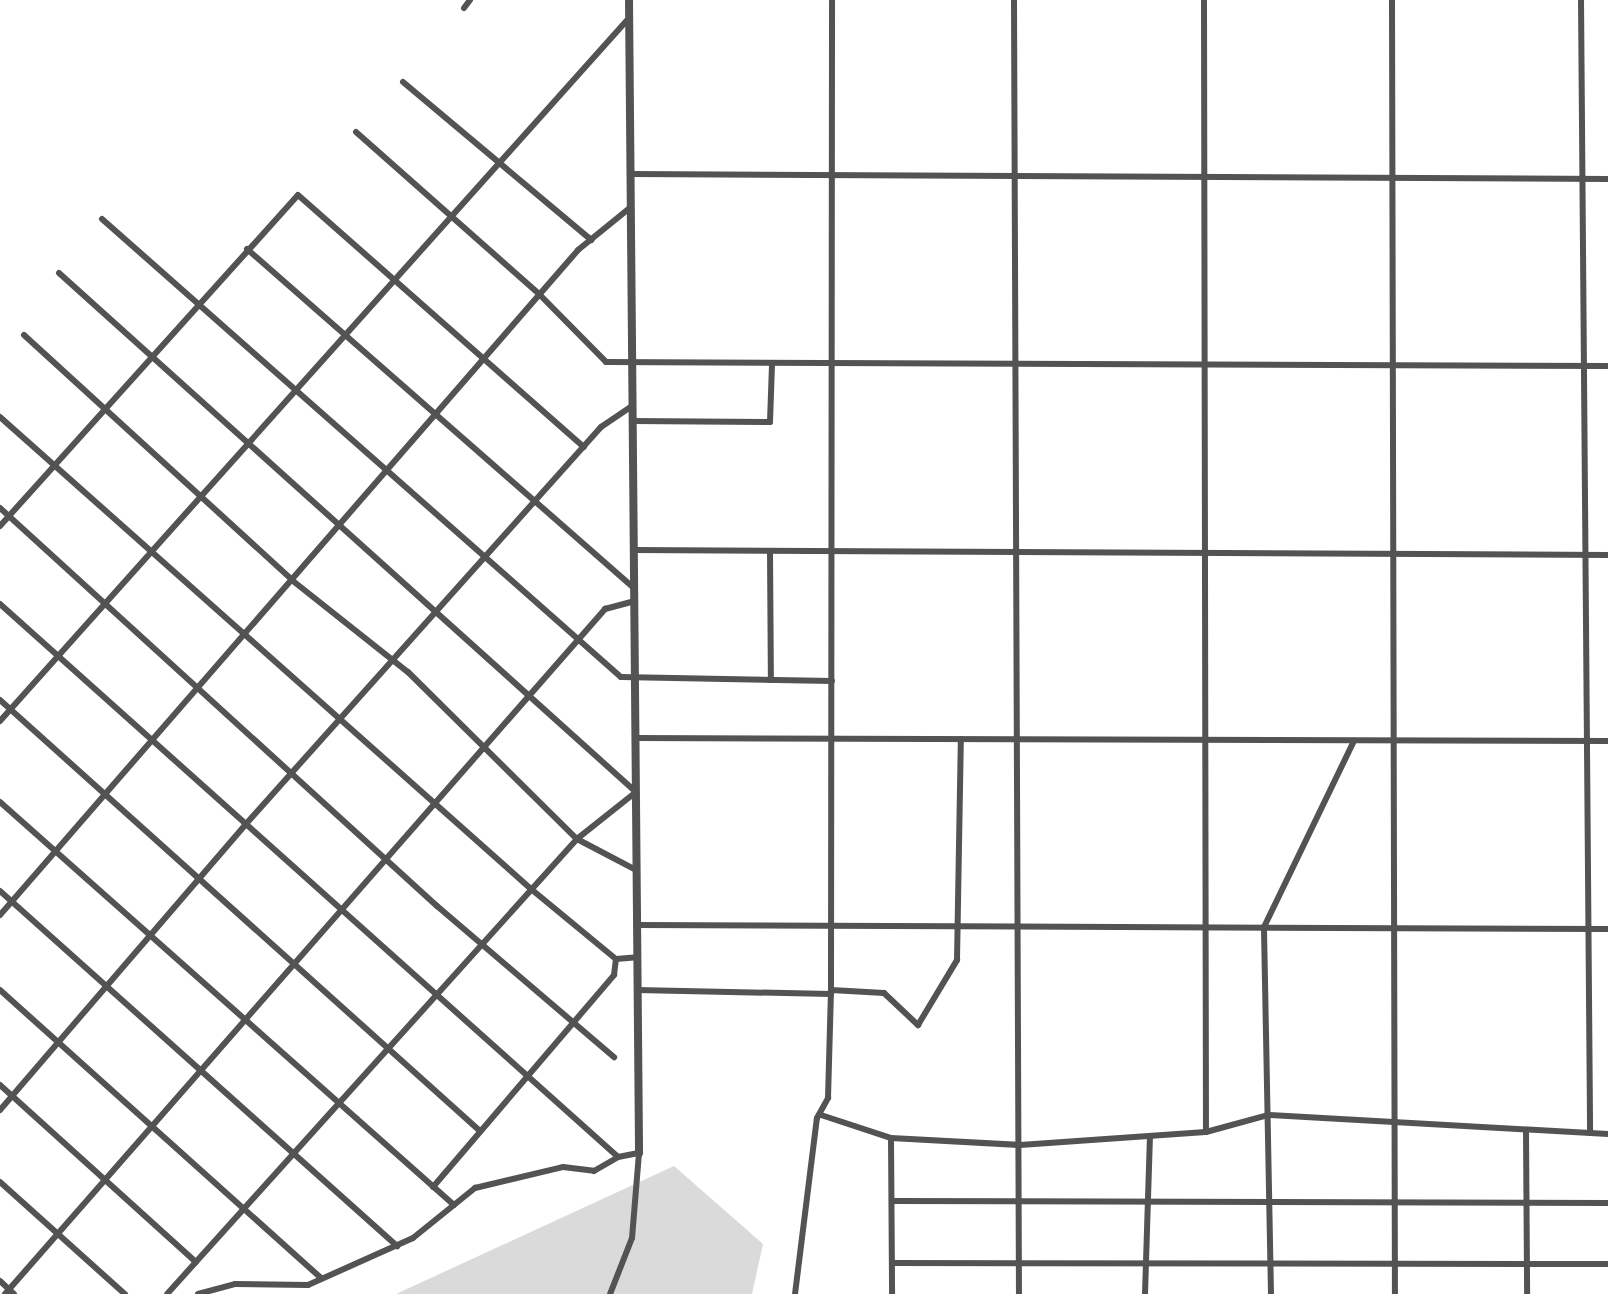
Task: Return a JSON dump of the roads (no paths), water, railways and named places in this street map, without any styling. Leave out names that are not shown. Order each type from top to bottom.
[{"type":"street","points":[[464,8],[470,0]]},
{"type":"street","points":[[610,1294],[632,1238],[639,1154],[629,0]]},
{"type":"street","points":[[795,1294],[821,1115],[828,1098],[832,926],[832,0]]},
{"type":"street","points":[[1014,0],[1022,926],[1019,1294]]},
{"type":"street","points":[[1204,0],[1208,553],[1206,1132]]},
{"type":"street","points":[[1392,0],[1394,928],[1392,1124],[1395,1294]]},
{"type":"street","points":[[1581,0],[1584,928],[1590,1133]]},
{"type":"street","points":[[0,722],[449,214],[629,18]]},
{"type":"street","points":[[403,82],[500,159],[591,240]]},
{"type":"street","points":[[356,132],[540,295],[606,362],[1608,366]]},
{"type":"street","points":[[630,174],[1608,179]]},
{"type":"street","points":[[0,526],[197,303],[298,195],[391,280],[485,358],[584,447]]},
{"type":"street","points":[[0,915],[540,295],[591,240],[630,207]]},
{"type":"street","points":[[102,219],[386,473],[621,677],[832,681]]},
{"type":"street","points":[[247,249],[532,505],[634,588]]},
{"type":"street","points":[[59,273],[636,792]]},
{"type":"street","points":[[24,335],[293,581],[392,662],[486,747],[577,839],[636,870]]},
{"type":"street","points":[[632,421],[770,422],[772,364]]},
{"type":"street","points":[[0,1110],[244,825],[296,773],[584,447],[632,406]]},
{"type":"street","points":[[0,417],[437,801],[531,889],[616,959],[637,957]]},
{"type":"street","points":[[0,508],[107,601],[296,773],[437,906],[483,941],[614,1057]]},
{"type":"street","points":[[634,550],[1608,555]]},
{"type":"street","points":[[771,551],[771,680]]},
{"type":"street","points":[[0,1281],[10,1293],[245,1020],[605,609],[634,601]]},
{"type":"street","points":[[0,604],[526,1078],[618,1157]]},
{"type":"street","points":[[0,700],[198,881],[389,1046],[480,1131]]},
{"type":"street","points":[[635,738],[1608,741]]},
{"type":"street","points":[[637,990],[884,993],[918,1025],[957,960],[961,739]]},
{"type":"street","points":[[1271,1294],[1264,927],[1354,741]]},
{"type":"street","points":[[166,1294],[577,839],[636,792]]},
{"type":"street","points":[[0,802],[454,1205]]},
{"type":"street","points":[[0,891],[397,1246]]},
{"type":"street","points":[[637,925],[1608,929]]},
{"type":"street","points":[[433,1187],[614,975],[616,959]]},
{"type":"street","points":[[0,990],[321,1278]]},
{"type":"street","points":[[0,1085],[196,1262]]},
{"type":"street","points":[[821,1115],[891,1138],[1020,1145],[1150,1138],[1206,1132],[1268,1115],[1526,1132],[1608,1134]]},
{"type":"street","points":[[1526,1132],[1527,1294]]},
{"type":"street","points":[[891,1138],[892,1294]]},
{"type":"street","points":[[1145,1294],[1150,1138]]},
{"type":"street","points":[[198,1294],[235,1284],[308,1285],[397,1246],[487,1184],[563,1167],[594,1171],[618,1157],[639,1154]]},
{"type":"street","points":[[0,1182],[125,1294]]},
{"type":"street","points":[[892,1201],[1020,1205],[1608,1203]]},
{"type":"street","points":[[892,1263],[1608,1264]]}]
